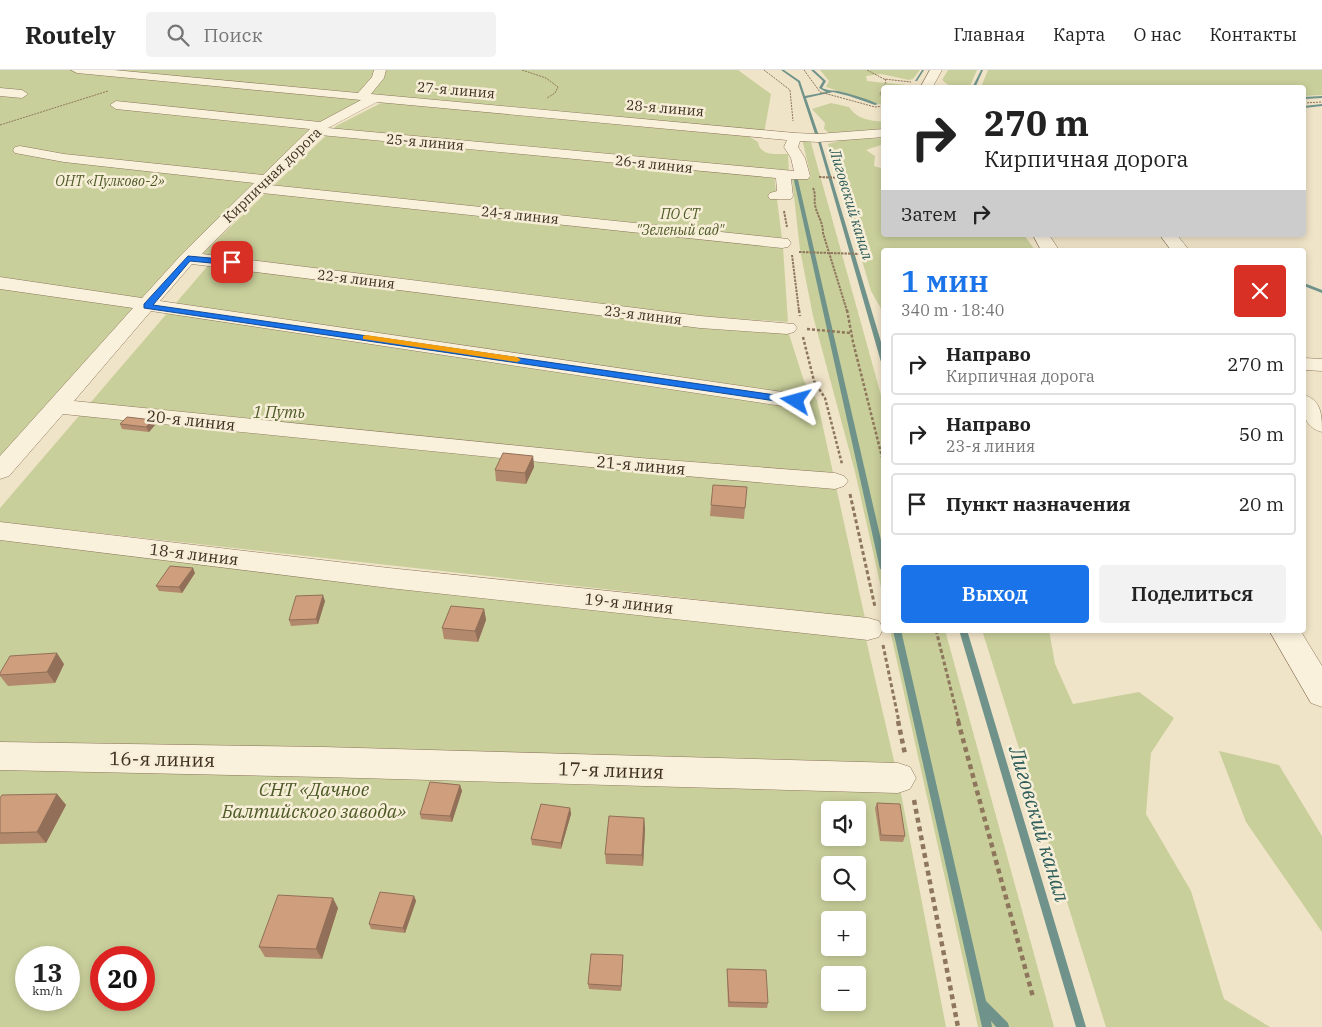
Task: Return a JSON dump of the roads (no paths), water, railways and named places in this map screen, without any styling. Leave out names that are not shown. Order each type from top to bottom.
[{"type":"street","name":"27-я линия","points":[[77,70],[532,112]]},
{"type":"street","points":[[370,97],[380,70]]},
{"type":"street","points":[[927,85],[936,70]]},
{"type":"street","points":[[0,92],[22,94]]},
{"type":"street","name":"Кирпичная дорога","points":[[0,471],[188,258],[319,129],[370,97]]},
{"type":"street","name":"25-я линия","points":[[116,105],[534,152]]},
{"type":"street","name":"28-я линия","points":[[532,112],[795,137],[818,138],[881,133]]},
{"type":"street","name":"26-я линия","points":[[534,152],[779,176],[810,177],[791,147],[795,137]]},
{"type":"street","name":"24-я линия","points":[[20,150],[64,158],[262,184],[782,243]]},
{"type":"street","points":[[776,196],[785,196],[779,176]]},
{"type":"street","points":[[1042,237],[1049,248]]},
{"type":"street","points":[[1170,237],[1178,248]]},
{"type":"street","name":"22-я линия","points":[[188,258],[499,298]]},
{"type":"street","points":[[0,283],[796,401]]},
{"type":"street","name":"23-я линия","points":[[499,298],[700,322],[788,328]]},
{"type":"street","points":[[1306,364],[1322,365]]},
{"type":"street","points":[[1306,405],[1322,425]]},
{"type":"street","name":"20-я линия","points":[[56,406],[446,446]]},
{"type":"street","name":"21-я линия","points":[[446,446],[835,481]]},
{"type":"street","name":"18-я линия","points":[[0,531],[389,578]]},
{"type":"street","name":"19-я линия","points":[[389,578],[868,629]]},
{"type":"street","points":[[1286,633],[1322,694]]},
{"type":"street","name":"16-я линия","points":[[0,756],[323,762]]},
{"type":"street","name":"17-я линия","points":[[323,762],[898,778]]},
{"type":"waterway","name":"Лиговский канал","points":[[782,70],[799,82],[804,97]]},
{"type":"waterway","points":[[812,70],[825,81],[820,88],[829,92]]},
{"type":"waterway","points":[[916,80],[923,70]]},
{"type":"waterway","points":[[974,85],[982,70]]},
{"type":"waterway","points":[[804,97],[829,92]]},
{"type":"waterway","points":[[829,92],[850,95],[876,104]]},
{"type":"waterway","name":"Лиговский канал","points":[[804,97],[817,136]]},
{"type":"waterway","points":[[1306,98],[1322,97]]},
{"type":"waterway","points":[[1306,107],[1322,105]]},
{"type":"waterway","name":"Лиговский канал","points":[[818,139],[881,352]]},
{"type":"waterway","points":[[796,180],[881,556]]},
{"type":"waterway","points":[[1306,285],[1322,292]]},
{"type":"waterway","points":[[898,633],[987,1027]]},
{"type":"waterway","name":"Лиговский канал","points":[[964,633],[1081,1027]]},
{"type":"waterway","points":[[982,1004],[1004,1027]]},
{"type":"park label","name":"ОНТ «Пулково-2»","points":[[110,181]]},
{"type":"park label","name":"ПО СТ \"Зеленый сад\"","points":[[680,222]]},
{"type":"park label","name":"1 Путь","points":[[279,412]]},
{"type":"park label","name":"СНТ «Дачное Балтийского завода»","points":[[314,800]]}]
